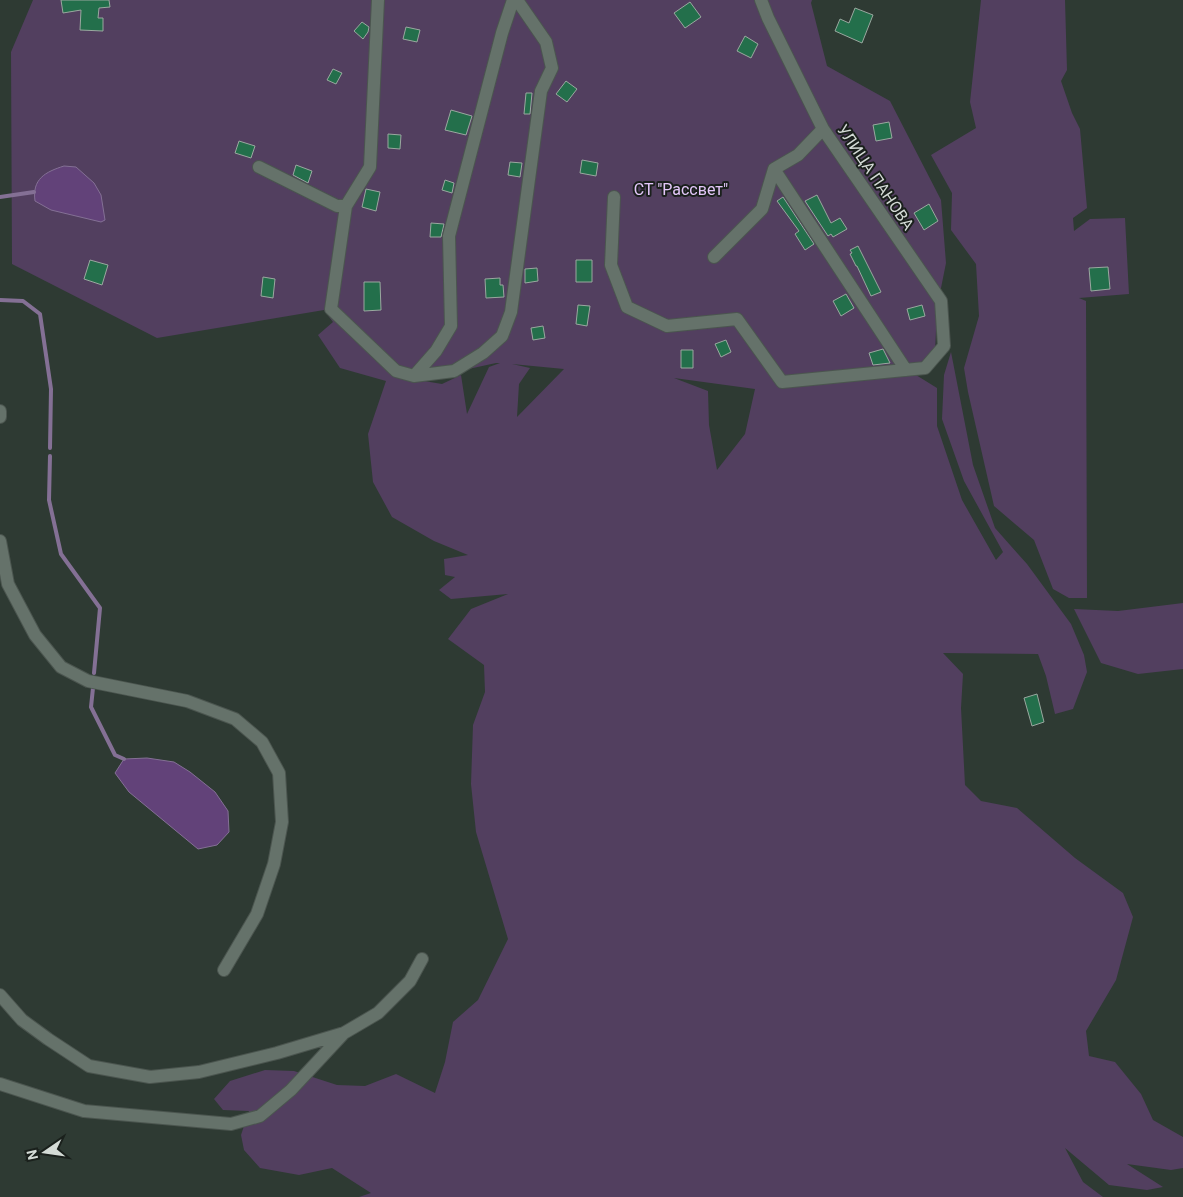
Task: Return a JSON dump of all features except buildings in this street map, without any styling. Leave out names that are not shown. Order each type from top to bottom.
[{"type":"street","points":[[378,0],[370,167],[346,206],[330,309],[396,371],[414,376],[454,371],[483,353],[502,336],[511,312],[541,91],[552,68],[546,42],[517,0]]},
{"type":"street","points":[[414,376],[436,351],[451,326],[449,236],[502,33],[513,0]]},
{"type":"street","name":"УЛИЦА ПАНОВА","points":[[762,0],[768,18],[823,129],[941,301],[944,346],[925,368],[906,370]]},
{"type":"street","points":[[714,257],[762,209],[774,169],[798,155],[823,129]]},
{"type":"street","points":[[259,167],[337,206],[346,206]]},
{"type":"street","points":[[614,198],[611,264],[627,307],[667,326],[737,319],[782,382],[906,370],[774,169]]},
{"type":"street","points":[[0,411],[0,417]]},
{"type":"street","points":[[0,541],[8,584],[35,635],[62,667],[88,681],[187,701],[235,719],[262,742],[279,773],[282,822],[274,864],[257,914],[224,970]]},
{"type":"street","points":[[0,995],[22,1020],[89,1066],[150,1077],[199,1072],[277,1053],[344,1033],[378,1013],[410,982],[422,959]]},
{"type":"street","points":[[0,1084],[84,1111],[232,1124],[260,1116],[291,1090],[344,1033]]},
{"type":"green space","name":"СТ \"Рассвет\"","points":[[33,0],[812,0],[811,3],[827,66],[890,101],[941,200],[946,263],[937,308],[935,353],[916,375],[937,388],[937,426],[962,500],[996,560],[1003,552],[964,481],[942,419],[944,375],[951,352],[973,465],[995,528],[1027,564],[1071,624],[1084,655],[1087,672],[1073,709],[1055,714],[1046,676],[1038,654],[943,653],[963,674],[961,708],[965,785],[981,801],[1017,808],[1075,858],[1123,893],[1133,917],[1116,980],[1086,1031],[1089,1056],[1115,1062],[1141,1094],[1153,1120],[1183,1137],[1183,1168],[1171,1170],[1127,1164],[1163,1187],[1147,1190],[1109,1185],[1065,1148],[1083,1182],[1103,1197],[359,1197],[371,1193],[332,1168],[299,1175],[260,1168],[244,1150],[241,1135],[249,1111],[223,1110],[214,1099],[230,1081],[265,1070],[294,1071],[337,1085],[365,1086],[396,1074],[435,1093],[445,1062],[453,1022],[478,1000],[508,939],[476,832],[471,784],[473,725],[485,692],[484,665],[448,639],[471,609],[508,594],[451,599],[439,590],[455,577],[445,575],[444,559],[468,555],[434,541],[392,517],[373,482],[368,434],[386,381],[340,368],[318,335],[333,322],[324,310],[157,338],[12,264],[11,52]],"holes":[[[500,363],[489,367],[467,414],[461,375],[442,384],[418,380]],[[512,364],[564,369],[517,417],[519,384],[530,368]],[[674,378],[755,389],[745,434],[717,470],[709,425],[708,391]]]},
{"type":"green space","points":[[981,0],[1065,0],[1067,70],[1061,81],[1072,113],[1080,129],[1087,208],[1073,218],[1074,231],[1090,219],[1125,218],[1129,294],[1079,298],[1086,301],[1087,598],[1069,598],[1053,589],[1034,540],[994,506],[968,392],[964,368],[979,316],[976,264],[951,230],[952,193],[931,155],[976,128],[970,102]]},
{"type":"green space","points":[[1183,603],[1183,669],[1138,674],[1101,663],[1074,609],[1118,611]]},
{"type":"shaded area","points":[[64,166],[76,167],[94,183],[101,195],[105,220],[101,222],[51,210],[35,201],[36,187],[41,178],[51,171]]},
{"type":"shaded area","points":[[147,758],[174,762],[215,792],[228,811],[229,832],[217,845],[198,849],[129,792],[115,773],[124,759]]},
{"type":"waterway","points":[[0,197],[34,192]]},
{"type":"waterway","points":[[0,300],[23,301],[40,314],[51,389],[50,448]]},
{"type":"waterway","points":[[50,456],[49,500],[61,554],[100,608],[94,673]]},
{"type":"waterway","points":[[93,688],[91,707],[115,755],[124,759]]}]
